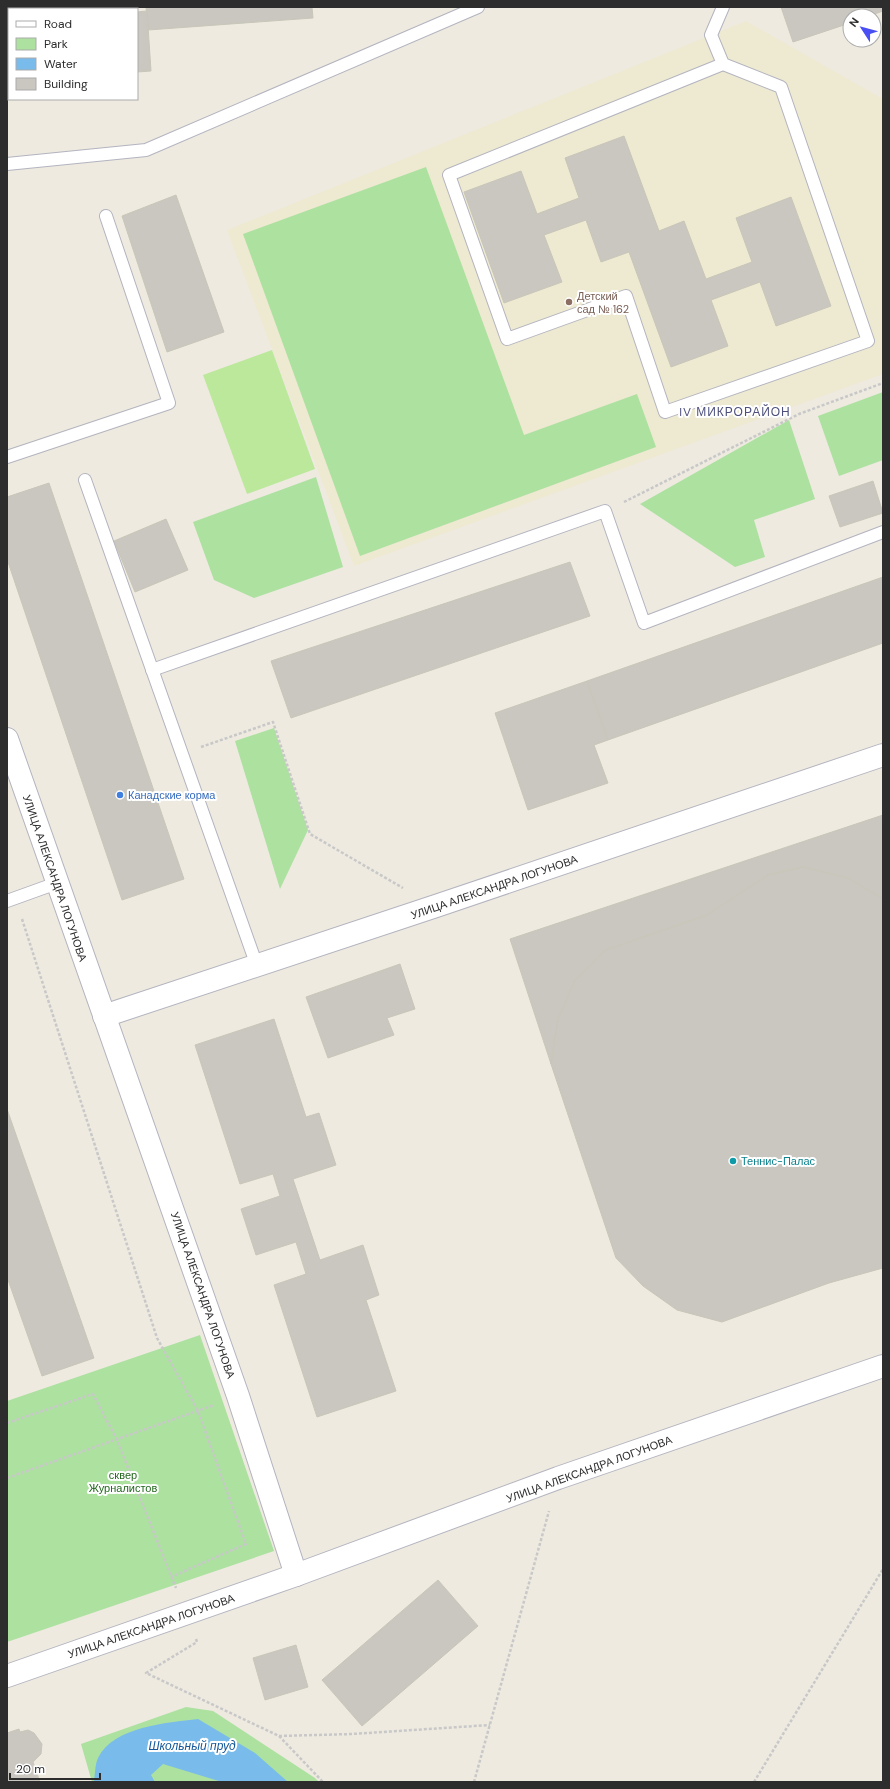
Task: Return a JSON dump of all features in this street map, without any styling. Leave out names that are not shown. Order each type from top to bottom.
[{"type":"street","name":"УЛИЦА АЛЕКСАНДРА ЛОГУНОВА","points":[[7,739],[238,1396],[296,1575]]},
{"type":"street","name":"УЛИЦА АЛЕКСАНДРА ЛОГУНОВА","points":[[104,1016],[436,906],[883,754]]},
{"type":"street","name":"УЛИЦА АЛЕКСАНДРА ЛОГУНОВА","points":[[7,1676],[188,1614],[558,1478],[883,1366]]},
{"type":"lane","points":[[7,164],[146,150],[478,7]]},
{"type":"lane","points":[[722,64],[448,175],[507,339],[626,296],[665,412],[868,341],[781,88],[722,64],[711,35],[723,7]]},
{"type":"lane","points":[[7,457],[168,403],[106,216]]},
{"type":"lane","points":[[85,480],[257,966]]},
{"type":"lane","points":[[152,670],[605,511],[644,623],[883,532]]},
{"type":"lane","points":[[11,900],[57,883]]},
{"type":"path","points":[[605,511],[799,414],[883,383]]},
{"type":"path","points":[[182,754],[273,722],[310,834],[436,906]]},
{"type":"path","points":[[11,900],[157,1338],[198,1411],[246,1544],[171,1576]]},
{"type":"path","points":[[7,1423],[92,1394],[117,1440],[171,1576],[188,1614],[197,1642],[146,1673],[278,1736],[323,1782]]},
{"type":"path","points":[[7,1478],[238,1396]]},
{"type":"path","points":[[474,1782],[558,1478]]},
{"type":"path","points":[[754,1782],[883,1569]]},
{"type":"path","points":[[278,1736],[352,1734],[490,1725]]},
{"type":"shaded area","name":"Детский сад № 162","points":[[746,21],[883,99],[883,374],[354,566],[227,230]]},
{"type":"green space","points":[[426,167],[524,435],[637,394],[656,447],[360,556],[243,234]]},
{"type":"green space","points":[[272,350],[315,469],[247,494],[203,375]]},
{"type":"green space","points":[[883,392],[883,460],[839,476],[818,416]]},
{"type":"green space","points":[[789,420],[815,499],[754,520],[765,557],[735,567],[640,504]]},
{"type":"green space","points":[[316,477],[343,567],[254,598],[214,580],[193,522]]},
{"type":"green space","points":[[274,728],[308,830],[280,889],[235,741]]},
{"type":"green space","name":"сквер Журналистов","points":[[200,1335],[274,1551],[7,1642],[7,1401]]},
{"type":"green space","name":"Школьный пруд","points":[[186,1707],[213,1711],[319,1782],[92,1782],[81,1744]]},
{"type":"water","name":"Школьный пруд","points":[[198,1719],[255,1753],[288,1782],[222,1782],[163,1764],[151,1775],[155,1782],[94,1782],[98,1758],[106,1747],[116,1739],[142,1728]]},
{"type":"building","points":[[146,7],[312,7],[313,18],[148,30]]},
{"type":"building","points":[[781,7],[883,7],[882,11],[882,8],[842,8],[842,26],[793,42]]},
{"type":"building","points":[[147,11],[151,71],[138,72],[138,12]]},
{"type":"building","points":[[7,21],[8,21],[8,81]]},
{"type":"building","points":[[624,136],[659,231],[684,221],[706,279],[752,262],[736,218],[791,197],[831,306],[776,326],[760,282],[711,300],[728,346],[671,367],[629,252],[601,262],[586,220],[544,235],[562,282],[504,303],[464,192],[521,171],[537,214],[579,198],[565,158]]},
{"type":"building","points":[[176,195],[224,332],[167,352],[122,216]]},
{"type":"building","points":[[873,481],[883,513],[840,527],[829,496]]},
{"type":"building","points":[[49,483],[184,879],[122,900],[7,559],[7,497]]},
{"type":"building","points":[[166,519],[188,570],[135,592],[114,541]]},
{"type":"building","points":[[570,562],[590,616],[291,718],[271,661]]},
{"type":"building","points":[[883,577],[883,643],[608,740],[587,681]]},
{"type":"building","points":[[587,681],[608,740],[594,745],[608,783],[528,810],[495,713]]},
{"type":"building","points":[[883,815],[883,899],[848,878],[803,867],[768,875],[707,915],[606,950],[575,980],[558,1019],[551,1064],[510,939]]},
{"type":"building","name":"Теннис-Палас","points":[[803,867],[848,878],[883,899],[883,1268],[829,1283],[722,1322],[677,1310],[643,1286],[616,1258],[551,1064],[558,1019],[575,980],[606,950],[707,915],[768,875]]},
{"type":"building","points":[[400,964],[415,1009],[387,1018],[394,1035],[328,1058],[306,997]]},
{"type":"building","points":[[274,1019],[306,1117],[319,1113],[336,1165],[293,1179],[320,1260],[363,1245],[379,1295],[366,1300],[396,1391],[317,1417],[274,1285],[306,1274],[296,1242],[256,1255],[241,1209],[280,1196],[273,1174],[240,1184],[195,1045]]},
{"type":"building","points":[[7,1109],[94,1358],[42,1376],[7,1277]]},
{"type":"building","points":[[438,1580],[478,1626],[362,1726],[322,1680]]},
{"type":"building","points":[[296,1645],[308,1687],[265,1700],[253,1658]]},
{"type":"building","points":[[19,1729],[20,1732],[28,1730],[34,1733],[42,1744],[41,1754],[33,1762],[40,1782],[7,1782],[7,1733]]},
{"type":"place","name":"Детский сад № 162","points":[[569,302]]},
{"type":"place","name":"Канадские корма","points":[[120,795]]},
{"type":"place","name":"Теннис-Палас","points":[[733,1161]]},
{"type":"district","name":"IV МИКРОРАЙОН","points":[[735,412]]}]
